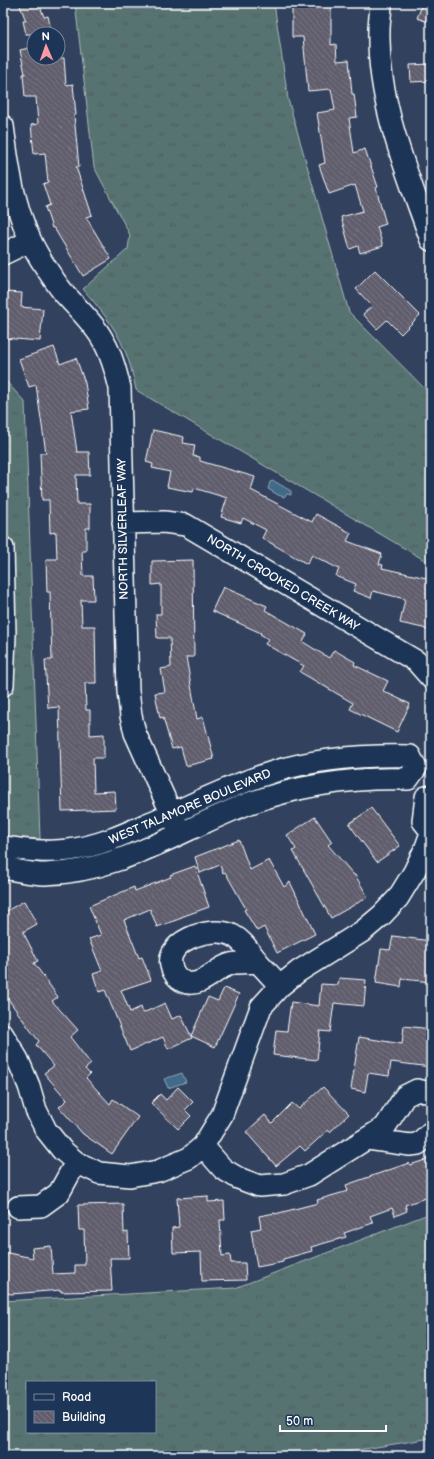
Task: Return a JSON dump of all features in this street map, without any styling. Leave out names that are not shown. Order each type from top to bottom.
[{"type":"street","points":[[381,3],[379,30],[381,70],[389,115],[402,158],[431,240]]},
{"type":"street","name":"NORTH SILVERLEAF WAY","points":[[3,126],[10,181],[14,199],[30,241],[53,279],[90,322],[104,342],[114,365],[120,388],[128,691],[131,716],[135,733],[181,834]]},
{"type":"street","points":[[3,254],[30,241]]},
{"type":"street","name":"NORTH CROOKED CREEK WAY","points":[[123,523],[164,522],[186,525],[416,661],[431,678]]},
{"type":"street","points":[[3,548],[5,635],[3,685]]},
{"type":"street","name":"WEST TALAMORE BOULEVARD","points":[[3,847],[42,851],[68,850],[107,842],[240,784],[272,772],[325,760],[358,756],[410,756],[424,768],[408,778],[354,780],[310,786],[278,794],[249,804],[127,858],[96,868],[44,874],[3,868]]},
{"type":"street","points":[[3,1035],[18,1060],[29,1086],[36,1110],[46,1130],[62,1150],[76,1162],[99,1173],[130,1176],[158,1171],[189,1158],[203,1146],[222,1115],[261,1007],[280,986],[299,971],[363,931],[382,915],[398,898],[414,872],[431,832],[423,821],[426,797],[431,796]]},
{"type":"street","points":[[258,962],[280,986]]},
{"type":"street","points":[[203,1146],[223,1169],[238,1178],[260,1186],[284,1184],[309,1175],[385,1127],[405,1096],[417,1090],[431,1093]]},
{"type":"street","points":[[368,1139],[410,1145],[418,1144],[431,1132]]},
{"type":"street","points":[[18,1206],[41,1206],[58,1193],[76,1162]]},
{"type":"green space","points":[[75,3],[274,3],[288,99],[349,312],[431,395],[431,564],[136,390],[128,359],[117,335],[103,313],[83,289],[128,249],[130,235],[94,167]]},
{"type":"green space","points":[[3,378],[25,402],[40,839],[18,838],[3,834]]},
{"type":"green space","points":[[431,1213],[431,1438],[322,1456],[3,1456],[3,1301],[235,1288]]},
{"type":"water","points":[[274,481],[291,491],[291,495],[287,494],[284,497],[268,489],[270,482]]},
{"type":"water","points":[[182,1073],[186,1082],[168,1088],[164,1079]]},
{"type":"building","points":[[19,3],[39,3],[44,17],[48,16],[50,26],[26,26],[26,34],[23,21],[26,21]]},
{"type":"building","points":[[292,3],[331,3],[331,45],[336,44],[337,61],[349,60],[352,94],[354,94],[357,117],[349,118],[354,153],[365,149],[378,187],[376,188],[386,224],[377,227],[383,246],[360,253],[358,246],[350,249],[341,217],[363,211],[355,185],[329,194],[319,165],[325,163],[317,113],[335,110],[331,89],[308,91],[303,37],[292,37]]},
{"type":"building","points":[[423,3],[431,3],[431,23],[417,18]]},
{"type":"building","points":[[26,49],[26,66],[65,66],[66,85],[73,84],[76,115],[74,115],[79,167],[76,167],[92,215],[86,217],[111,259],[83,276],[54,228],[52,228],[45,207],[50,205],[43,184],[48,182],[45,153],[34,154],[31,125],[38,124],[36,97],[25,97],[23,74],[25,74],[20,50]]},
{"type":"building","points":[[431,64],[431,81],[411,82],[410,65]]},
{"type":"building","points":[[375,270],[420,315],[401,334],[387,320],[377,329],[363,314],[372,306],[356,289]]},
{"type":"building","points":[[5,292],[22,293],[21,307],[43,309],[40,341],[3,338]]},
{"type":"building","points":[[54,347],[60,364],[76,358],[85,383],[89,409],[71,411],[77,452],[89,452],[90,475],[76,475],[77,504],[90,504],[90,528],[86,528],[86,551],[82,551],[83,576],[93,576],[94,600],[81,600],[82,626],[95,626],[96,683],[85,683],[86,710],[90,710],[90,735],[104,734],[104,758],[93,758],[94,792],[115,791],[116,809],[62,811],[59,707],[48,708],[45,660],[52,660],[50,592],[47,592],[46,559],[57,559],[56,532],[50,533],[49,500],[42,500],[40,453],[46,453],[36,385],[29,387],[19,359]]},
{"type":"building","points":[[153,430],[184,437],[183,443],[195,445],[193,456],[200,457],[200,461],[255,477],[251,490],[312,522],[316,514],[351,533],[347,541],[382,554],[379,564],[383,565],[382,568],[431,579],[431,632],[423,628],[400,623],[405,599],[373,591],[371,598],[353,591],[356,584],[336,576],[339,569],[312,555],[307,564],[262,538],[266,530],[243,518],[241,523],[221,517],[227,498],[194,488],[193,492],[167,487],[170,472],[152,468],[153,464],[146,462]]},
{"type":"building","points":[[193,560],[194,657],[186,657],[197,719],[203,717],[214,759],[186,766],[181,747],[172,749],[163,717],[160,718],[155,693],[165,692],[161,669],[171,667],[170,638],[157,638],[156,614],[161,614],[161,584],[152,585],[152,561]]},
{"type":"building","points":[[223,587],[267,606],[265,610],[307,634],[303,642],[329,658],[334,650],[355,662],[354,665],[388,681],[383,691],[410,704],[397,732],[350,709],[353,703],[300,672],[304,666],[265,644],[268,639],[260,634],[261,633],[212,611]]},
{"type":"building","points":[[371,808],[400,846],[377,862],[349,824]]},
{"type":"building","points":[[315,817],[332,842],[328,845],[355,875],[368,897],[331,918],[293,851],[296,849],[287,835]]},
{"type":"building","points":[[239,840],[250,870],[269,860],[284,887],[290,882],[315,934],[277,953],[264,927],[257,931],[244,910],[246,909],[225,872],[223,873],[220,865],[200,873],[195,857]]},
{"type":"building","points":[[195,866],[209,907],[157,927],[150,909],[124,920],[139,958],[142,957],[151,980],[121,990],[130,1012],[141,1007],[143,1013],[165,1003],[172,1019],[181,1015],[192,1038],[168,1049],[163,1037],[130,1051],[105,990],[99,992],[93,974],[102,971],[89,939],[101,935],[89,906],[134,887],[135,891],[171,877],[170,875]]},
{"type":"building","points":[[24,901],[37,924],[23,932],[38,961],[34,963],[58,997],[52,1001],[78,1030],[70,1037],[91,1064],[85,1069],[90,1074],[86,1078],[110,1104],[113,1099],[138,1117],[112,1154],[83,1134],[59,1107],[67,1100],[44,1073],[54,1066],[36,1045],[39,1041],[3,992],[3,913]]},
{"type":"building","points":[[393,936],[431,941],[431,982],[402,979],[401,987],[376,983],[381,949],[390,950]]},
{"type":"building","points":[[339,978],[366,980],[364,1006],[334,1003],[330,1032],[320,1031],[317,1060],[273,1055],[276,1030],[287,1031],[291,1002],[319,1006],[321,984],[338,985]]},
{"type":"building","points":[[224,988],[239,994],[215,1047],[191,1036],[208,997],[218,1001]]},
{"type":"building","points":[[404,1026],[431,1029],[431,1067],[391,1062],[389,1076],[368,1073],[365,1092],[351,1089],[359,1037],[402,1044]]},
{"type":"building","points":[[178,1087],[193,1102],[185,1110],[191,1116],[178,1129],[151,1103],[160,1094],[166,1100]]},
{"type":"building","points":[[323,1087],[349,1114],[330,1132],[328,1130],[305,1151],[300,1146],[276,1166],[246,1132],[265,1115],[272,1123],[292,1103],[299,1109]]},
{"type":"building","points":[[431,1158],[431,1196],[405,1205],[407,1211],[395,1216],[392,1208],[370,1216],[373,1223],[344,1233],[346,1237],[311,1247],[312,1251],[283,1259],[283,1262],[257,1267],[251,1230],[261,1228],[259,1216],[275,1214],[318,1203],[317,1200],[348,1191],[346,1185],[409,1163],[410,1165]]},
{"type":"building","points":[[208,1196],[208,1202],[224,1201],[225,1220],[220,1220],[222,1256],[230,1255],[231,1263],[245,1263],[246,1280],[202,1281],[201,1252],[173,1253],[172,1228],[179,1227],[177,1198]]},
{"type":"building","points":[[123,1204],[124,1233],[128,1232],[129,1258],[110,1258],[112,1291],[61,1292],[61,1290],[11,1294],[3,1292],[3,1252],[33,1258],[32,1248],[51,1246],[53,1274],[75,1273],[75,1265],[85,1265],[84,1230],[79,1230],[78,1205]]}]
